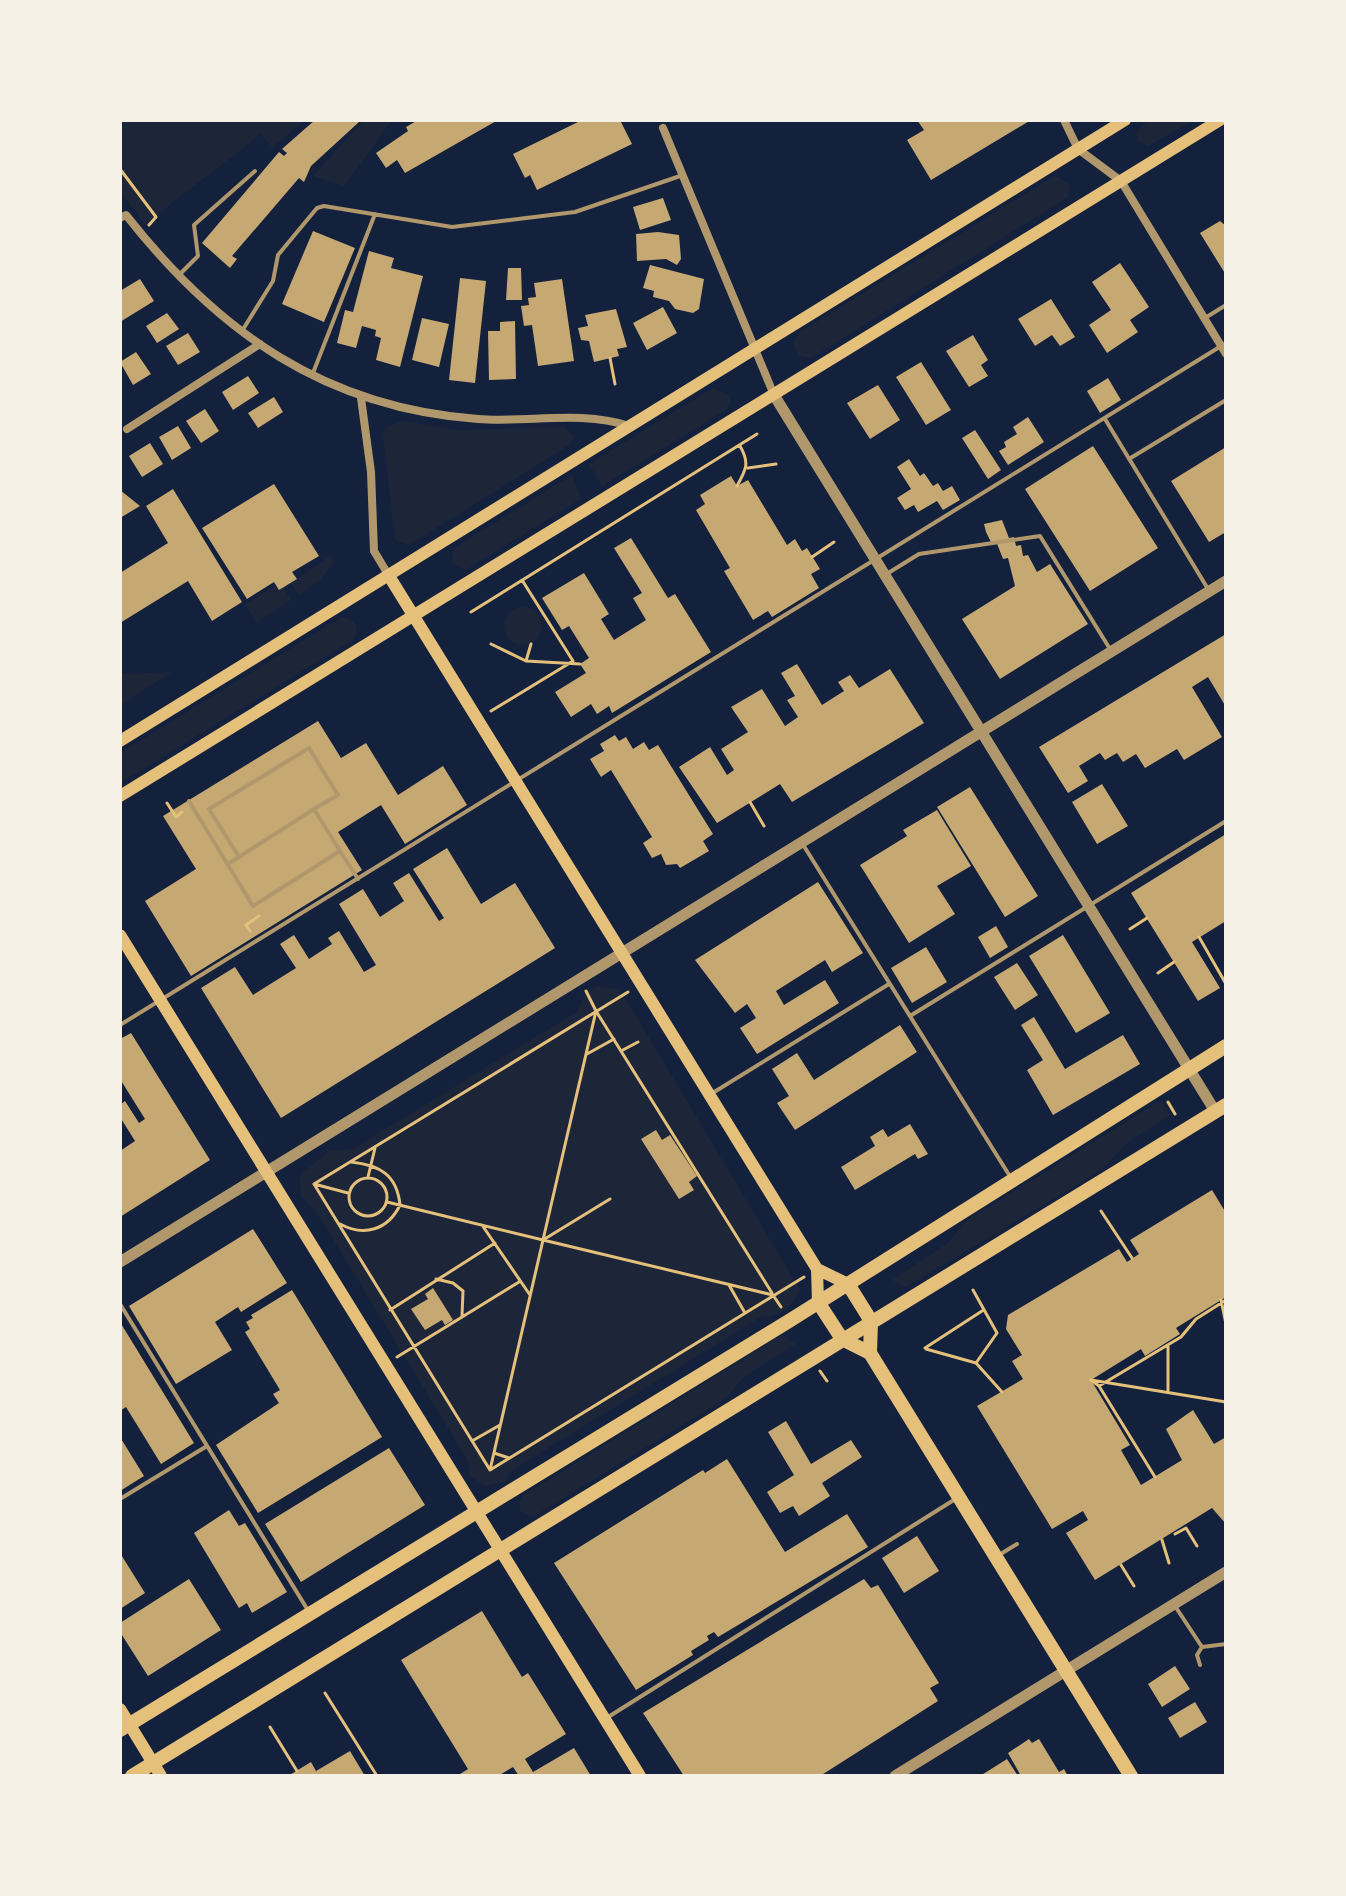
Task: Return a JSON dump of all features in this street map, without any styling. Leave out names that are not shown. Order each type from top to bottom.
[{"type":"main road","points":[[120,741],[1125,120]]},
{"type":"main road","points":[[120,796],[1220,120]]},
{"type":"main road","points":[[389,576],[817,1269],[818,1302],[842,1339],[870,1353],[1131,1776]]},
{"type":"main road","points":[[120,935],[640,1776]]},
{"type":"main road","points":[[125,1728],[789,1321],[1226,1046]]},
{"type":"main road","points":[[132,1776],[1220,1108]]},
{"type":"main road","points":[[817,1269],[848,1284],[871,1321],[870,1353]]},
{"type":"main road","points":[[120,1709],[125,1728],[161,1776]]},
{"type":"street","points":[[1064,120],[1078,149],[1121,181],[1224,348]]},
{"type":"street","points":[[663,128],[774,395],[1189,1069],[1220,1108]]},
{"type":"street","points":[[123,216],[178,276],[242,331],[312,375],[361,398],[473,419],[602,418],[629,426]]},
{"type":"street","points":[[127,429],[260,344]]},
{"type":"street","points":[[361,398],[371,472],[374,551],[389,576]]},
{"type":"street","points":[[120,1262],[1226,581]]},
{"type":"street","points":[[895,1776],[1226,1572]]},
{"type":"lane","points":[[178,276],[198,256],[194,225],[255,171]]},
{"type":"lane","points":[[242,331],[273,281],[278,255],[317,208],[324,206],[452,227],[575,212],[683,175]]},
{"type":"lane","points":[[312,375],[375,214]]},
{"type":"lane","points":[[1205,318],[1226,305]]},
{"type":"lane","points":[[120,1025],[1105,418],[1224,348]]},
{"type":"lane","points":[[1129,459],[1226,400]]},
{"type":"lane","points":[[1105,418],[1209,591]]},
{"type":"lane","points":[[885,575],[919,554],[1040,536],[1111,651]]},
{"type":"lane","points":[[228,864],[338,795],[309,748],[209,809],[239,857]]},
{"type":"lane","points":[[190,803],[253,906],[340,851]]},
{"type":"lane","points":[[314,809],[358,879]]},
{"type":"lane","points":[[910,1016],[1226,821]]},
{"type":"lane","points":[[802,842],[1012,1180]]},
{"type":"lane","points":[[710,1095],[889,984]]},
{"type":"lane","points":[[120,1304],[310,1612]]},
{"type":"lane","points":[[120,1499],[207,1446]]},
{"type":"lane","points":[[604,1719],[959,1497]]},
{"type":"lane","points":[[996,1557],[1017,1544]]},
{"type":"lane","points":[[1173,1604],[1202,1647]]},
{"type":"lane","points":[[1202,1647],[1226,1644]]},
{"type":"lane","points":[[1200,1665],[1197,1655],[1202,1647]]},
{"type":"path","points":[[120,169],[156,217],[141,234]]},
{"type":"path","points":[[610,358],[615,384]]},
{"type":"path","points":[[471,612],[757,434]]},
{"type":"path","points":[[737,486],[747,468],[747,457],[740,445]]},
{"type":"path","points":[[747,468],[776,464]]},
{"type":"path","points":[[812,557],[834,542]]},
{"type":"path","points":[[522,580],[573,661]]},
{"type":"path","points":[[543,623],[544,615]]},
{"type":"path","points":[[491,644],[526,661],[573,661],[580,664]]},
{"type":"path","points":[[526,661],[531,644]]},
{"type":"path","points":[[478,719],[573,661]]},
{"type":"path","points":[[750,802],[764,826]]},
{"type":"path","points":[[167,803],[176,817],[190,803]]},
{"type":"path","points":[[251,933],[246,925],[260,916],[253,906]]},
{"type":"path","points":[[1130,929],[1147,918]]},
{"type":"path","points":[[1199,937],[1226,984]]},
{"type":"path","points":[[1158,973],[1174,962]]},
{"type":"path","points":[[314,1184],[641,984]]},
{"type":"path","points":[[586,991],[789,1321]]},
{"type":"path","points":[[490,1470],[596,1011]]},
{"type":"path","points":[[587,1054],[614,1039]]},
{"type":"path","points":[[621,1051],[638,1042]]},
{"type":"path","points":[[1166,1098],[1175,1114]]},
{"type":"path","points":[[368,1177],[375,1148]]},
{"type":"path","points":[[336,1222],[348,1228],[373,1231],[386,1226],[400,1205],[396,1184],[389,1175],[371,1165],[351,1162]]},
{"type":"path","points":[[368,1177],[380,1181],[385,1188],[387,1202],[380,1212],[364,1216],[351,1206],[348,1193],[356,1180],[368,1177]]},
{"type":"path","points":[[314,1184],[348,1193]]},
{"type":"path","points":[[314,1184],[389,1311],[490,1470]]},
{"type":"path","points":[[543,1240],[610,1199]]},
{"type":"path","points":[[387,1202],[773,1295]]},
{"type":"path","points":[[1101,1211],[1132,1258]]},
{"type":"path","points":[[482,1225],[530,1295]]},
{"type":"path","points":[[389,1311],[495,1243]]},
{"type":"path","points":[[490,1470],[817,1269]]},
{"type":"path","points":[[436,1279],[453,1283],[463,1291],[462,1317]]},
{"type":"path","points":[[385,1365],[519,1282]]},
{"type":"path","points":[[729,1285],[745,1313]]},
{"type":"path","points":[[973,1290],[997,1333],[976,1363]]},
{"type":"path","points":[[1099,1386],[1168,1346],[1196,1319],[1223,1301],[1226,1324]]},
{"type":"path","points":[[983,1311],[925,1348],[976,1363],[1002,1392]]},
{"type":"path","points":[[1168,1346],[1168,1391]]},
{"type":"path","points":[[811,1357],[827,1381]]},
{"type":"path","points":[[1155,1477],[1099,1386],[1091,1380],[1110,1380],[1226,1402]]},
{"type":"path","points":[[472,1441],[500,1425]]},
{"type":"path","points":[[494,1453],[509,1458]]},
{"type":"path","points":[[1175,1534],[1186,1528],[1197,1546]]},
{"type":"path","points":[[1162,1540],[1169,1563]]},
{"type":"path","points":[[1121,1565],[1134,1586]]},
{"type":"path","points":[[325,1693],[377,1776]]},
{"type":"path","points":[[270,1727],[297,1771]]},
{"type":"shaded area","points":[[120,120],[306,120],[272,147],[261,134],[145,224],[120,191]]},
{"type":"shaded area","points":[[364,120],[392,120],[344,186],[313,176]]},
{"type":"shaded area","points":[[1148,120],[1195,120],[1148,146],[1138,141],[1137,132]]},
{"type":"shaded area","points":[[1055,176],[1070,184],[1068,197],[813,357],[798,353],[793,342],[801,331]]},
{"type":"shaded area","points":[[713,388],[728,394],[730,401],[726,410],[602,486],[589,464]]},
{"type":"shaded area","points":[[401,421],[459,430],[565,427],[574,437],[571,444],[409,545],[395,540],[383,436],[385,428]]},
{"type":"shaded area","points":[[572,475],[581,499],[466,570],[451,563],[454,548]]},
{"type":"shaded area","points":[[330,556],[334,562],[320,580],[299,595],[291,583]]},
{"type":"shaded area","points":[[276,586],[279,590],[283,587],[291,600],[256,622],[245,604]]},
{"type":"shaded area","points":[[523,607],[537,612],[542,626],[537,640],[523,645],[509,640],[504,626],[509,612]]},
{"type":"shaded area","points":[[340,618],[353,621],[357,627],[353,640],[120,783],[120,753]]},
{"type":"shaded area","points":[[172,672],[120,705],[120,674]]},
{"type":"shaded area","points":[[597,986],[616,989],[624,996],[800,1290],[785,1310],[761,1317],[511,1471],[504,1482],[485,1486],[470,1476],[468,1461],[316,1211],[301,1197],[300,1175],[329,1151],[353,1149],[578,1011],[586,991]]},
{"type":"shaded area","points":[[1161,1100],[1170,1115],[1128,1142],[1102,1170],[906,1287],[892,1280],[949,1242],[967,1220]]},
{"type":"shaded area","points":[[782,1335],[796,1344],[745,1376],[726,1398],[538,1514],[529,1516],[520,1511],[519,1502],[524,1495]]},
{"type":"building","points":[[315,120],[359,122],[311,166],[304,182],[299,178],[232,256],[237,259],[230,268],[202,243],[279,152],[284,156],[287,153],[282,149]]},
{"type":"building","points":[[418,120],[498,120],[405,173],[397,160],[386,168],[376,153],[408,131],[406,127]]},
{"type":"building","points":[[582,120],[620,120],[632,144],[537,190],[530,175],[525,178],[513,154]]},
{"type":"building","points":[[917,120],[1031,120],[931,180],[907,140],[924,130]]},
{"type":"building","points":[[663,198],[671,220],[640,230],[633,207]]},
{"type":"building","points":[[1220,221],[1226,226],[1226,275],[1200,233]]},
{"type":"building","points":[[313,231],[355,248],[324,322],[282,304]]},
{"type":"building","points":[[658,232],[679,235],[681,259],[677,265],[666,259],[637,261],[636,234]]},
{"type":"building","points":[[369,251],[394,258],[391,268],[423,276],[400,367],[376,360],[381,338],[375,336],[376,330],[362,326],[356,348],[337,343],[345,310],[353,312]]},
{"type":"building","points":[[1120,263],[1149,307],[1130,320],[1138,332],[1107,353],[1089,325],[1111,310],[1092,282]]},
{"type":"building","points":[[650,265],[704,279],[699,309],[693,313],[675,309],[669,301],[653,297],[654,291],[643,288]]},
{"type":"building","points":[[508,268],[521,268],[522,300],[506,300]]},
{"type":"building","points":[[460,278],[486,281],[475,383],[449,380]]},
{"type":"building","points":[[140,279],[154,301],[120,322],[120,291]]},
{"type":"building","points":[[562,279],[574,361],[538,366],[532,325],[524,326],[521,306],[529,305],[528,298],[536,297],[534,283]]},
{"type":"building","points":[[1051,299],[1075,337],[1060,346],[1052,335],[1035,346],[1018,319]]},
{"type":"building","points":[[663,307],[677,333],[647,350],[633,323]]},
{"type":"building","points":[[616,309],[627,347],[617,349],[619,356],[594,362],[589,341],[581,340],[578,328],[588,326],[585,315]]},
{"type":"building","points":[[167,313],[179,329],[157,343],[146,326]]},
{"type":"building","points":[[422,318],[449,324],[439,367],[412,360]]},
{"type":"building","points":[[515,321],[516,379],[489,380],[488,331],[500,331],[500,322]]},
{"type":"building","points":[[188,333],[200,352],[178,365],[166,346]]},
{"type":"building","points":[[973,335],[988,360],[981,365],[988,376],[969,387],[946,351]]},
{"type":"building","points":[[136,352],[151,374],[133,385],[120,362]]},
{"type":"building","points":[[921,362],[951,410],[926,425],[896,377]]},
{"type":"building","points":[[248,376],[259,393],[233,410],[222,392]]},
{"type":"building","points":[[1108,378],[1121,400],[1100,413],[1087,391]]},
{"type":"building","points":[[878,385],[900,420],[870,439],[847,403]]},
{"type":"building","points":[[274,397],[283,412],[258,428],[248,413]]},
{"type":"building","points":[[205,409],[219,431],[201,443],[186,421]]},
{"type":"building","points":[[1028,417],[1044,442],[1008,465],[999,451],[1006,447],[1004,442],[1017,434],[1013,427]]},
{"type":"building","points":[[178,426],[191,448],[172,460],[159,437]]},
{"type":"building","points":[[975,430],[1001,470],[988,479],[962,438]]},
{"type":"building","points":[[150,443],[163,464],[142,477],[129,456]]},
{"type":"building","points":[[1093,446],[1158,548],[1090,591],[1025,489]]},
{"type":"building","points":[[1226,447],[1226,532],[1209,542],[1171,481]]},
{"type":"building","points":[[909,459],[920,476],[924,473],[933,486],[938,483],[943,491],[952,486],[960,500],[943,510],[937,501],[918,512],[914,505],[905,510],[897,498],[911,489],[897,467]]},
{"type":"building","points":[[731,476],[737,486],[748,480],[787,545],[795,539],[802,551],[807,548],[820,569],[811,574],[819,588],[772,617],[768,611],[753,620],[724,571],[730,568],[696,510],[705,504],[700,495]]},
{"type":"building","points":[[274,484],[319,556],[292,572],[297,579],[279,590],[274,582],[247,599],[202,528]]},
{"type":"building","points":[[173,489],[242,602],[212,621],[188,581],[120,623],[120,573],[168,543],[146,506]]},
{"type":"building","points":[[120,490],[140,506],[120,518]]},
{"type":"building","points":[[1002,520],[1009,538],[1014,537],[1016,546],[1021,545],[1023,556],[1028,555],[1037,572],[1050,564],[1088,624],[1000,679],[962,619],[1015,586],[1008,558],[1003,559],[996,541],[991,542],[984,524]]},
{"type":"building","points":[[631,538],[668,598],[675,594],[711,652],[612,713],[609,706],[597,714],[591,704],[571,717],[555,692],[586,673],[580,664],[589,658],[569,626],[562,630],[542,598],[584,573],[609,614],[601,619],[614,640],[646,620],[633,598],[642,593],[614,548]]},
{"type":"building","points":[[1226,634],[1226,707],[1208,677],[1192,687],[1222,737],[1184,760],[1177,749],[1145,768],[1136,754],[1123,762],[1117,753],[1105,760],[1100,753],[1079,766],[1088,781],[1068,793],[1039,747]]},
{"type":"building","points":[[797,664],[822,705],[844,691],[838,682],[850,675],[859,688],[890,669],[924,723],[792,802],[780,784],[717,823],[679,767],[710,747],[727,775],[734,770],[721,749],[748,732],[731,707],[762,689],[785,726],[798,717],[787,700],[795,696],[781,673]]},
{"type":"building","points":[[318,721],[341,758],[366,743],[398,795],[443,766],[467,805],[405,844],[381,805],[338,832],[362,870],[191,976],[145,901],[196,869],[163,816]]},
{"type":"building","points":[[615,735],[619,741],[626,737],[633,749],[644,742],[649,750],[658,745],[713,834],[703,841],[709,851],[680,868],[677,864],[666,865],[661,854],[652,858],[643,843],[652,837],[611,770],[601,777],[590,759],[604,751],[600,744]]},
{"type":"building","points":[[1102,784],[1128,826],[1097,844],[1072,802]]},
{"type":"building","points":[[970,787],[1038,896],[1005,917],[937,807]]},
{"type":"building","points":[[937,810],[971,866],[937,886],[955,914],[909,943],[860,865],[907,836],[903,830]]},
{"type":"building","points":[[1226,834],[1226,921],[1192,942],[1220,988],[1198,1001],[1131,893]]},
{"type":"building","points":[[447,848],[481,904],[515,883],[555,948],[281,1118],[201,988],[235,967],[253,995],[296,968],[280,944],[294,935],[309,959],[332,944],[328,938],[339,931],[364,972],[376,965],[339,904],[363,889],[380,917],[404,901],[393,883],[409,873],[439,921],[444,918],[413,869]]},
{"type":"building","points":[[818,882],[863,953],[832,972],[825,960],[776,991],[784,1005],[825,980],[839,1003],[757,1054],[740,1028],[756,1018],[747,1004],[735,1013],[695,960]]},
{"type":"building","points":[[996,926],[1008,947],[990,958],[978,937]]},
{"type":"building","points":[[1063,935],[1110,1013],[1076,1033],[1029,956]]},
{"type":"building","points":[[926,947],[947,982],[912,1003],[891,968]]},
{"type":"building","points":[[1017,963],[1038,995],[1015,1010],[994,977]]},
{"type":"building","points":[[1034,1017],[1065,1069],[1123,1035],[1140,1064],[1053,1115],[1027,1070],[1043,1060],[1021,1025]]},
{"type":"building","points":[[900,1025],[917,1052],[795,1130],[777,1103],[789,1096],[772,1069],[797,1053],[814,1080]]},
{"type":"building","points":[[131,1033],[210,1160],[120,1217],[120,1151],[135,1141],[120,1117],[120,1105],[125,1101],[139,1123],[145,1119],[120,1079],[120,1039]]},
{"type":"building","points":[[910,1124],[928,1154],[918,1159],[915,1154],[855,1190],[841,1167],[875,1146],[870,1137],[883,1129],[888,1137]]},
{"type":"building","points":[[656,1130],[662,1140],[670,1135],[697,1176],[689,1182],[694,1190],[679,1199],[641,1139]]},
{"type":"building","points":[[1212,1190],[1226,1213],[1226,1297],[1176,1328],[1180,1334],[1145,1356],[1141,1349],[1091,1380],[1130,1445],[1121,1450],[1141,1485],[1182,1460],[1166,1429],[1193,1410],[1214,1444],[1226,1437],[1226,1524],[1212,1508],[1095,1580],[1066,1533],[1088,1520],[1083,1511],[1052,1529],[977,1406],[1023,1379],[1012,1361],[1022,1355],[1006,1329],[1008,1315],[1119,1249],[1127,1262],[1139,1254],[1130,1240]]},
{"type":"building","points":[[253,1229],[287,1283],[241,1312],[238,1307],[215,1322],[232,1350],[176,1384],[129,1306]]},
{"type":"building","points":[[433,1288],[453,1320],[445,1325],[442,1320],[425,1330],[411,1309],[428,1299],[425,1294]]},
{"type":"building","points":[[292,1290],[382,1437],[258,1513],[216,1445],[279,1403],[273,1394],[280,1390],[245,1332],[250,1329],[246,1322],[253,1318],[251,1315]]},
{"type":"building","points":[[120,1322],[194,1443],[161,1464],[126,1407],[120,1411]]},
{"type":"building","points":[[786,1421],[811,1464],[851,1440],[862,1457],[822,1483],[830,1496],[799,1516],[793,1506],[780,1513],[767,1492],[794,1475],[768,1432]]},
{"type":"building","points":[[120,1437],[144,1476],[120,1491]]},
{"type":"building","points":[[389,1448],[425,1505],[301,1582],[265,1524]]},
{"type":"building","points":[[727,1459],[785,1552],[847,1514],[868,1547],[718,1637],[714,1632],[707,1636],[709,1640],[691,1651],[693,1655],[636,1690],[554,1563],[703,1470],[705,1473]]},
{"type":"building","points":[[229,1510],[239,1526],[245,1523],[287,1592],[252,1613],[247,1603],[239,1608],[194,1533]]},
{"type":"building","points":[[917,1536],[939,1571],[904,1593],[882,1558]]},
{"type":"building","points":[[120,1553],[145,1593],[120,1609]]},
{"type":"building","points":[[189,1579],[221,1630],[148,1676],[120,1632],[120,1623]]},
{"type":"building","points":[[864,1579],[871,1588],[878,1585],[939,1683],[930,1688],[938,1701],[820,1776],[684,1776],[643,1713]]},
{"type":"building","points":[[482,1611],[522,1677],[528,1673],[566,1734],[525,1759],[533,1772],[574,1748],[591,1776],[519,1776],[513,1767],[498,1776],[457,1776],[468,1769],[401,1660]]},
{"type":"building","points":[[1175,1666],[1190,1689],[1162,1707],[1148,1684]]},
{"type":"building","points":[[1195,1702],[1207,1722],[1180,1738],[1168,1718]]},
{"type":"building","points":[[1029,1739],[1032,1743],[1039,1739],[1059,1772],[1064,1769],[1068,1776],[1021,1776],[1008,1753]]},
{"type":"building","points":[[350,1751],[365,1776],[288,1776],[311,1762],[316,1771]]},
{"type":"building","points":[[1007,1759],[1018,1776],[980,1776]]}]
